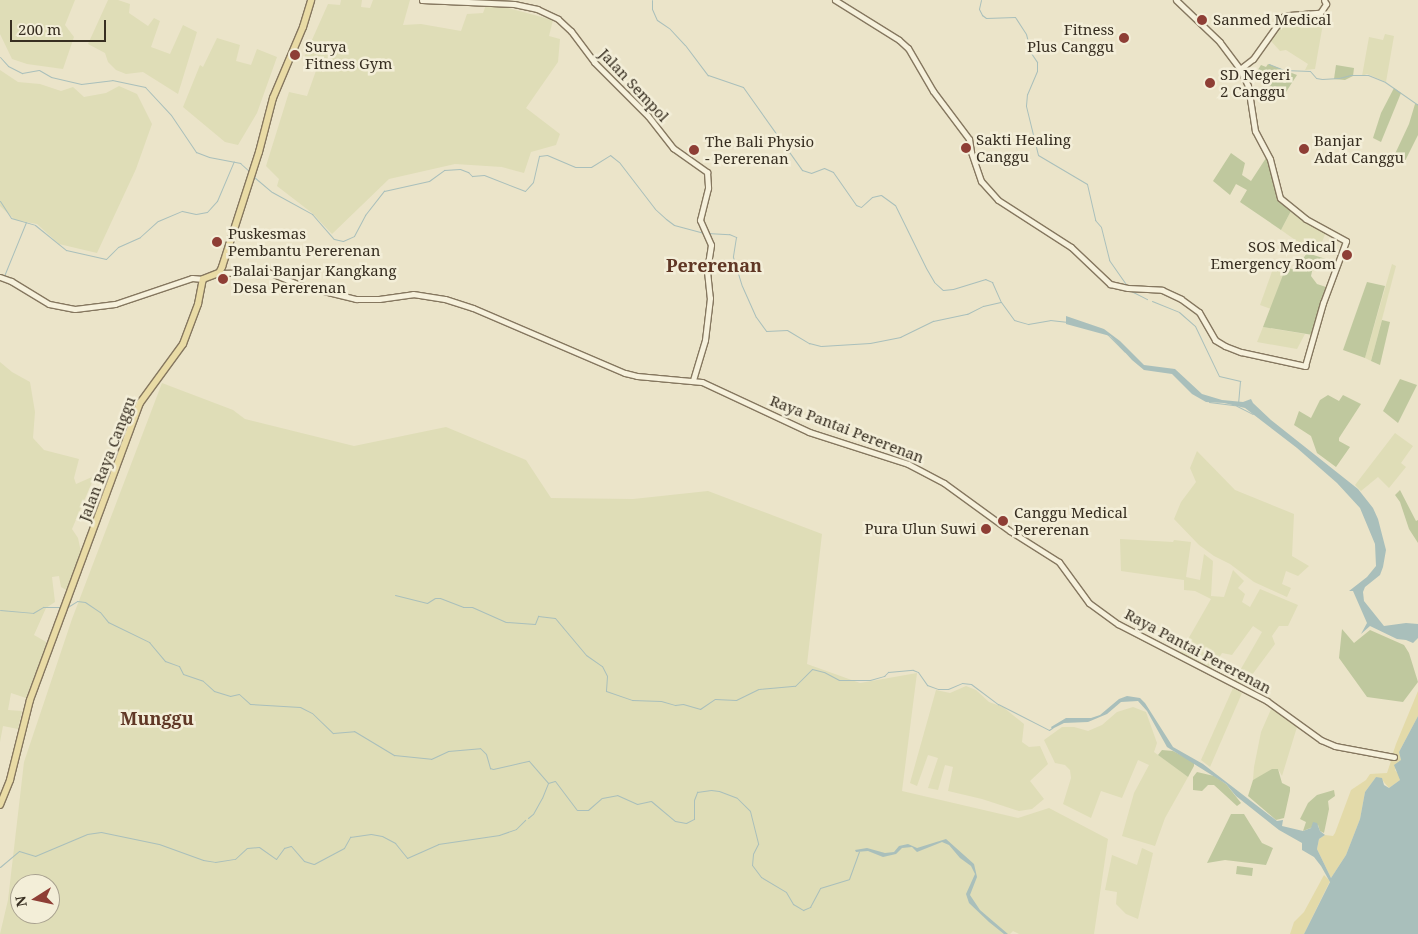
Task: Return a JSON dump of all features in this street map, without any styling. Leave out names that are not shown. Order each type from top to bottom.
[{"type":"main road","points":[[203,279],[220,270],[259,152],[273,98],[303,27],[310,0]]},
{"type":"main road","name":"Jalan Raya Canggu","points":[[0,805],[10,780],[30,700],[140,403],[183,344],[198,304],[203,279]]},
{"type":"street","name":"Jalan Sempol","points":[[422,0],[514,4],[537,9],[558,19],[571,31],[594,62],[648,116],[673,148],[707,172],[708,188],[700,220],[711,245],[707,271],[710,298],[706,340],[693,380]]},
{"type":"street","points":[[835,0],[896,38],[908,48],[933,91],[969,138],[971,152],[982,181],[998,200],[1071,247],[1110,284],[1128,288],[1166,291],[1186,302],[1204,316],[1215,340],[1225,346],[1241,352],[1306,366],[1323,303],[1346,242],[1306,219],[1280,198],[1270,159],[1255,131],[1248,86],[1240,69],[1220,42],[1176,0]]},
{"type":"street","points":[[1240,69],[1253,59],[1283,17],[1320,13],[1325,2]]},
{"type":"street","points":[[1250,103],[1256,102]]},
{"type":"street","name":"Raya Pantai Pererenan","points":[[220,270],[230,272],[268,272],[303,286],[350,298],[379,299],[407,294],[434,296],[474,308],[625,373],[637,376],[693,380],[727,392],[766,413],[809,432],[892,458],[929,475],[1061,563],[1090,602],[1118,624],[1267,701],[1321,740],[1335,746],[1394,758]]},
{"type":"street","points":[[2,278],[49,304],[75,309],[115,304],[192,278],[203,279]]},
{"type":"shaded area","points":[[0,0],[75,0],[65,25],[74,37],[63,69],[27,64],[12,59],[0,34]]},
{"type":"shaded area","points":[[108,0],[118,0],[130,4],[129,13],[148,26],[154,18],[160,21],[151,47],[170,54],[183,25],[197,32],[178,94],[143,72],[126,74],[116,70],[108,62],[105,53],[88,44]]},
{"type":"shaded area","points":[[341,0],[362,0],[361,7],[370,8],[373,0],[410,0],[403,25],[421,24],[461,31],[467,14],[483,13],[486,5],[508,8],[553,20],[549,36],[560,39],[558,62],[526,108],[560,134],[556,145],[531,152],[524,173],[502,167],[455,164],[389,179],[332,234],[312,213],[277,186],[279,179],[266,166],[289,92],[307,96],[318,65],[303,60],[328,4],[340,5]]},
{"type":"shaded area","points":[[1289,17],[1324,18],[1315,69],[1305,70],[1308,64],[1286,50],[1280,51],[1270,40],[1284,20]]},
{"type":"shaded area","points":[[1385,34],[1394,36],[1386,82],[1367,74],[1362,76],[1369,37],[1383,40]]},
{"type":"shaded area","points":[[217,38],[240,45],[236,61],[251,65],[257,49],[277,57],[257,113],[238,145],[225,142],[183,107],[200,65],[203,67]]},
{"type":"shaded area","points":[[0,70],[18,82],[40,84],[61,91],[73,87],[84,97],[106,93],[119,86],[137,94],[152,124],[136,169],[97,253],[59,244],[37,224],[15,220],[0,206]]},
{"type":"shaded area","points":[[1292,209],[1326,232],[1318,252],[1301,244],[1281,230]]},
{"type":"shaded area","points":[[1275,263],[1286,267],[1271,309],[1260,305]]},
{"type":"shaded area","points":[[1392,264],[1396,266],[1371,361],[1365,358]]},
{"type":"shaded area","points":[[1263,327],[1305,334],[1297,349],[1257,342]]},
{"type":"shaded area","points":[[0,362],[12,372],[30,382],[35,412],[33,438],[44,450],[79,459],[74,478],[76,484],[92,477],[93,480],[72,529],[78,538],[81,552],[68,591],[61,587],[59,576],[52,577],[55,602],[46,608],[34,635],[48,643],[26,698],[11,693],[8,710],[22,711],[18,729],[3,726],[0,742]]},
{"type":"shaded area","points":[[162,383],[233,410],[245,419],[354,446],[446,427],[526,460],[551,498],[633,499],[708,491],[822,534],[807,664],[860,683],[917,673],[902,791],[1018,818],[1049,808],[1108,839],[1094,934],[1019,934],[1013,931],[1010,934],[0,934],[10,883],[10,924],[60,924],[60,874],[11,874],[24,762],[72,619]]},
{"type":"shaded area","points":[[1395,433],[1413,446],[1401,463],[1406,467],[1389,488],[1378,477],[1361,491],[1355,485]]},
{"type":"shaded area","points":[[1197,451],[1235,490],[1294,514],[1292,556],[1309,566],[1298,576],[1286,571],[1282,584],[1291,588],[1287,597],[1254,582],[1230,564],[1214,556],[1199,545],[1174,519],[1181,502],[1196,482],[1190,468]]},
{"type":"shaded area","points":[[1120,539],[1191,542],[1186,577],[1200,580],[1204,554],[1213,561],[1211,596],[1224,597],[1233,570],[1244,581],[1238,588],[1245,594],[1242,602],[1250,607],[1260,589],[1298,605],[1288,626],[1279,626],[1272,636],[1275,644],[1243,687],[1234,681],[1262,632],[1253,626],[1232,655],[1222,653],[1211,670],[1179,655],[1211,599],[1195,591],[1184,590],[1184,580],[1121,571]]},
{"type":"shaded area","points":[[966,686],[976,690],[989,702],[1003,707],[1024,724],[1022,742],[1029,747],[1040,746],[1048,764],[1030,781],[1044,799],[1032,809],[1019,811],[982,799],[948,791],[953,767],[945,765],[938,790],[928,788],[938,758],[928,755],[917,786],[910,783],[936,690],[950,693]]},
{"type":"shaded area","points":[[1233,688],[1242,693],[1210,767],[1201,760]]},
{"type":"shaded area","points":[[1133,707],[1146,712],[1157,743],[1154,752],[1188,777],[1165,818],[1155,846],[1122,836],[1134,793],[1149,765],[1138,760],[1122,798],[1101,791],[1091,818],[1063,804],[1071,778],[1070,770],[1065,765],[1055,763],[1044,740],[1062,727],[1074,727],[1088,731],[1102,725],[1117,712]]},
{"type":"shaded area","points":[[1272,707],[1297,727],[1282,776],[1278,769],[1253,780],[1261,732]]},
{"type":"shaded area","points":[[1142,848],[1153,853],[1138,919],[1126,914],[1116,904],[1117,892],[1105,890],[1112,855],[1137,865]]},
{"type":"green space","points":[[1268,64],[1297,75],[1286,92],[1252,79],[1261,65],[1266,67]]},
{"type":"green space","points":[[1336,65],[1354,68],[1353,76],[1345,80],[1334,79]]},
{"type":"green space","points":[[1394,88],[1401,93],[1381,142],[1373,138],[1381,113]]},
{"type":"green space","points":[[1415,104],[1418,104],[1418,135],[1405,161],[1394,156],[1409,124]]},
{"type":"green space","points":[[1231,153],[1245,163],[1242,175],[1251,181],[1266,158],[1269,159],[1277,198],[1292,209],[1281,230],[1240,202],[1247,190],[1236,184],[1230,195],[1213,181]]},
{"type":"green space","points":[[1307,253],[1326,259],[1322,270],[1313,267],[1311,276],[1317,284],[1326,287],[1313,335],[1263,327],[1286,267],[1295,270]]},
{"type":"green space","points":[[1367,282],[1385,286],[1365,358],[1343,350]]},
{"type":"green space","points":[[1382,320],[1390,322],[1380,365],[1371,361]]},
{"type":"green space","points":[[1400,379],[1417,385],[1398,423],[1383,411]]},
{"type":"green space","points":[[1328,395],[1339,401],[1343,395],[1361,404],[1339,438],[1339,441],[1350,447],[1336,467],[1317,453],[1311,436],[1294,425],[1299,411],[1311,418],[1320,400]]},
{"type":"green space","points":[[1400,490],[1416,521],[1418,520],[1418,543],[1409,529],[1400,502],[1395,495]]},
{"type":"green space","points":[[1342,629],[1354,643],[1370,630],[1404,645],[1409,653],[1418,682],[1403,702],[1367,697],[1339,658]]},
{"type":"green space","points":[[1162,750],[1173,751],[1194,762],[1188,777],[1158,755]]},
{"type":"green space","points":[[1272,769],[1278,769],[1282,783],[1290,787],[1284,818],[1276,820],[1248,796],[1253,780]]},
{"type":"green space","points":[[1197,772],[1214,776],[1226,784],[1241,803],[1237,806],[1214,785],[1208,785],[1202,791],[1193,790],[1193,777]]},
{"type":"green space","points":[[1334,790],[1335,796],[1328,801],[1329,809],[1324,833],[1320,831],[1318,825],[1303,831],[1306,822],[1300,819],[1308,803],[1317,795]]},
{"type":"green space","points":[[1231,814],[1244,814],[1262,843],[1273,848],[1266,865],[1225,860],[1207,863]]},
{"type":"green space","points":[[1237,866],[1253,868],[1252,876],[1236,874]]},
{"type":"sand","points":[[1418,691],[1418,716],[1399,752],[1401,760],[1395,770],[1400,776],[1400,780],[1389,788],[1376,777],[1365,792],[1360,819],[1346,855],[1331,878],[1317,849],[1319,839],[1325,835],[1333,836],[1335,833],[1351,790],[1366,780],[1370,774],[1387,773],[1391,761],[1397,761],[1398,755],[1393,753]]},
{"type":"sand","points":[[1324,875],[1330,881],[1304,934],[1290,934],[1294,922],[1304,912]]},
{"type":"water","points":[[1066,316],[1104,329],[1120,341],[1144,365],[1175,369],[1202,394],[1222,400],[1243,402],[1251,399],[1271,420],[1358,489],[1373,508],[1378,519],[1386,550],[1380,575],[1365,587],[1363,592],[1364,601],[1384,626],[1406,623],[1418,624],[1418,638],[1413,643],[1397,639],[1370,626],[1361,634],[1367,623],[1353,591],[1349,591],[1367,577],[1376,566],[1375,544],[1360,508],[1337,483],[1297,448],[1245,408],[1224,403],[1206,402],[1192,394],[1172,374],[1144,370],[1110,336],[1066,324]]},
{"type":"water","points":[[1127,696],[1140,698],[1145,703],[1173,747],[1203,764],[1277,821],[1283,820],[1282,826],[1303,831],[1311,828],[1313,822],[1317,823],[1320,831],[1325,835],[1319,839],[1317,849],[1331,878],[1346,855],[1360,819],[1365,792],[1376,777],[1382,778],[1384,785],[1389,788],[1400,780],[1394,765],[1401,760],[1399,752],[1418,716],[1418,934],[1304,934],[1330,882],[1321,866],[1314,857],[1302,850],[1302,843],[1279,830],[1236,796],[1226,784],[1167,747],[1147,711],[1138,701],[1121,702],[1107,714],[1088,722],[1064,723],[1052,729],[1051,727],[1066,718],[1091,718],[1100,715],[1119,699]]},
{"type":"water","points":[[946,839],[974,864],[977,877],[970,895],[980,910],[1008,934],[1004,934],[969,903],[966,894],[975,874],[971,866],[960,858],[949,845],[942,842],[917,852],[912,847],[902,848],[896,854],[883,857],[868,851],[856,852],[855,850],[867,848],[885,853],[894,852],[899,846],[908,844],[917,848]]},
{"type":"waterway","points":[[652,0],[652,9],[657,20],[669,28],[685,45],[708,75],[743,87],[802,170],[811,173],[824,168],[833,172],[856,205],[861,207],[872,197],[881,195],[895,205],[926,268],[934,282],[943,290],[953,289],[985,279],[992,282],[1001,302],[1014,320],[1028,324],[1050,320],[1068,322]]},
{"type":"waterway","points":[[981,0],[979,9],[982,15],[986,18],[1015,17],[1026,34],[1031,53],[1037,62],[1037,71],[1027,94],[1026,106],[1038,155],[1087,184],[1095,220],[1101,227],[1109,260],[1127,286]]},
{"type":"waterway","points":[[0,57],[8,66],[22,73],[39,70],[51,77],[81,84],[112,80],[145,87],[171,115],[196,152],[209,157],[240,163],[250,172]]},
{"type":"waterway","points":[[1269,64],[1284,70],[1310,71],[1316,78],[1322,79],[1350,75],[1368,75],[1385,82],[1418,105]]},
{"type":"waterway","points":[[254,177],[272,192],[312,214],[334,239],[343,241],[354,236],[365,215],[384,191],[429,181],[444,170],[460,169],[472,176],[484,175],[525,191],[533,182],[539,156],[547,155],[575,167],[591,167],[610,155],[619,162],[655,209],[666,219],[674,225],[703,233]]},
{"type":"waterway","points":[[0,201],[11,218],[35,225],[66,250],[106,259],[118,247],[140,237],[158,221],[182,211],[196,214],[207,212],[217,201],[234,161]]},
{"type":"waterway","points":[[4,276],[26,222]]},
{"type":"waterway","points":[[707,233],[729,234],[736,237],[733,257],[742,286],[756,317],[766,331],[787,330],[809,343],[821,346],[870,343],[900,337],[933,321],[967,314],[983,306],[1001,302]]},
{"type":"waterway","points":[[1131,291],[1147,299]]},
{"type":"waterway","points":[[1152,301],[1179,312],[1195,326],[1219,376],[1240,381],[1238,402]]},
{"type":"waterway","points":[[1107,334],[1125,352]]},
{"type":"waterway","points":[[1209,402],[1235,405],[1253,414]]},
{"type":"waterway","points":[[395,595],[427,603],[435,598],[440,598],[463,607],[472,607],[506,622],[535,624],[538,616],[555,618],[586,655],[602,666],[607,676],[606,691],[632,700],[661,701],[700,709],[715,699],[736,700],[759,689],[795,686],[812,669],[824,672],[839,680],[870,680],[884,676],[888,672],[913,670],[918,672],[927,685],[938,689],[948,689],[962,683],[971,684],[998,704],[1049,730],[1052,728]]},
{"type":"waterway","points":[[66,608],[77,601],[85,602],[100,612],[108,622],[149,642],[165,661],[179,666],[183,674],[203,681],[214,691],[230,696],[239,694],[250,704],[300,707],[312,713],[333,733],[354,731],[394,755],[431,759],[448,751],[480,748],[486,754],[490,768],[493,769],[529,761],[548,783]]},
{"type":"waterway","points":[[0,610],[33,613],[43,607],[62,607]]},
{"type":"waterway","points":[[528,818],[533,814],[548,783],[555,781],[577,810],[588,810],[602,798],[617,795],[637,804],[651,801],[675,821],[686,823],[694,819],[694,800],[697,792],[719,791],[737,798],[750,811],[758,844],[753,854],[752,865],[761,877],[786,892],[793,904],[803,910],[810,907],[820,888],[849,879],[859,852]]},
{"type":"waterway","points":[[0,867],[19,851],[35,856],[87,834],[101,832],[159,844],[203,860],[215,862],[235,859],[247,848],[259,847],[276,859],[284,848],[291,846],[304,861],[314,864],[344,848],[350,837],[371,834],[382,836],[395,843],[407,858],[438,844],[499,835],[516,829],[525,820]]},
{"type":"place","name":"Sanmed Medical","points":[[1202,20]]},
{"type":"place","name":"Fitness Plus Canggu","points":[[1124,38]]},
{"type":"place","name":"Surya Fitness Gym","points":[[295,55]]},
{"type":"place","name":"SD Negeri 2 Canggu","points":[[1210,83]]},
{"type":"place","name":"Sakti Healing Canggu","points":[[966,148]]},
{"type":"place","name":"Banjar Adat Canggu","points":[[1304,149]]},
{"type":"place","name":"The Bali Physio - Pererenan","points":[[694,150]]},
{"type":"place","name":"Puskesmas Pembantu Pererenan","points":[[217,242]]},
{"type":"place","name":"SOS Medical Emergency Room","points":[[1347,255]]},
{"type":"place","name":"Balai Banjar Kangkang Desa Pererenan","points":[[223,279]]},
{"type":"place","name":"Canggu Medical Pererenan","points":[[1003,521]]},
{"type":"place","name":"Pura Ulun Suwi","points":[[986,529]]},
{"type":"district","name":"Pererenan","points":[[714,265]]},
{"type":"district","name":"Munggu","points":[[157,718]]}]
